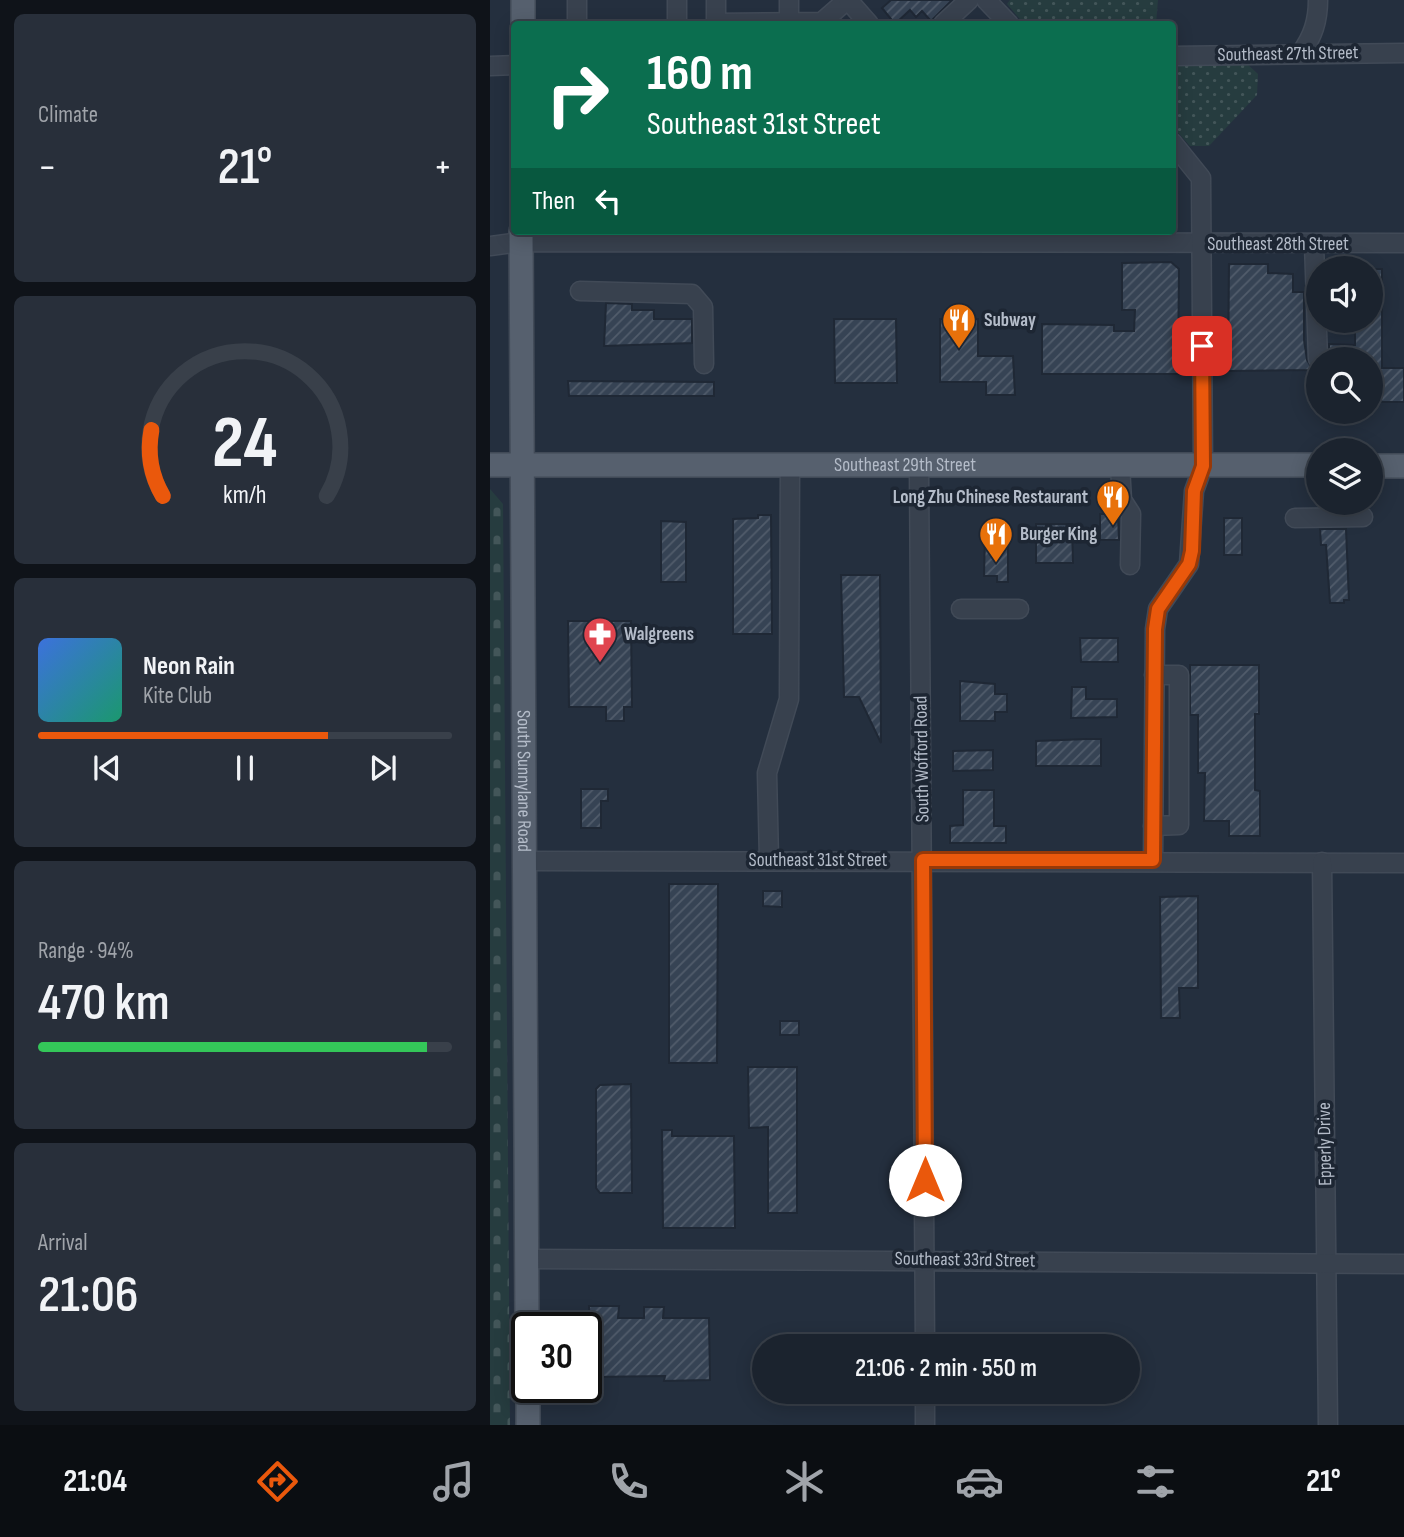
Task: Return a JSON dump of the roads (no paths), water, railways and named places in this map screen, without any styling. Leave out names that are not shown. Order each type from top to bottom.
[{"type":"main road","points":[[523,0],[523,21]]},
{"type":"main road","name":"South Sunnylane Road","points":[[521,236],[527,1312]]},
{"type":"main road","name":"Southeast 29th Street","points":[[490,465],[1306,465]]},
{"type":"main road","points":[[1383,466],[1404,466]]},
{"type":"main road","points":[[528,1403],[528,1425]]},
{"type":"street","points":[[578,0],[578,21]]},
{"type":"street","points":[[677,0],[677,21]]},
{"type":"street","points":[[716,0],[716,21]]},
{"type":"street","points":[[789,0],[789,21]]},
{"type":"street","points":[[823,21],[848,0],[866,21]]},
{"type":"street","points":[[946,21],[969,0]]},
{"type":"street","points":[[986,0],[1006,21]]},
{"type":"street","points":[[1301,53],[1311,39],[1318,17],[1318,0]]},
{"type":"street","name":"Southeast 27th Street","points":[[1176,56],[1404,53]]},
{"type":"street","points":[[490,66],[511,65]]},
{"type":"street","points":[[1153,860],[1153,717],[1158,609],[1189,564],[1194,491],[1203,466],[1201,178],[1176,147]]},
{"type":"street","name":"Southeast 28th Street","points":[[490,246],[521,236],[1202,244],[1404,243]]},
{"type":"street","points":[[1314,244],[1318,347]]},
{"type":"street","points":[[580,291],[692,294],[702,306],[704,364]]},
{"type":"street","points":[[769,860],[767,773],[789,699],[790,465]]},
{"type":"street","name":"South Wofford Road","points":[[919,466],[925,1334]]},
{"type":"street","points":[[1120,466],[1122,500],[1131,514],[1130,565]]},
{"type":"street","points":[[1295,518],[1363,517]]},
{"type":"street","points":[[961,609],[1019,609]]},
{"type":"street","points":[[1153,826],[1179,825],[1179,675],[1154,675]]},
{"type":"street","points":[[1153,717],[1179,717]]},
{"type":"street","points":[[1153,777],[1179,777]]},
{"type":"street","name":"Southeast 31st Street","points":[[525,861],[1153,860],[1404,863]]},
{"type":"street","name":"Epperly Drive","points":[[1321,862],[1328,1425]]},
{"type":"street","name":"Southeast 33rd Street","points":[[527,1259],[925,1259],[1404,1264]]},
{"type":"street","points":[[925,1404],[925,1425]]},
{"type":"place","name":"Subway","points":[[959,350]]},
{"type":"place","name":"Long Zhu Chinese Restaurant","points":[[1113,527]]},
{"type":"place","name":"Burger King","points":[[996,564]]},
{"type":"place","name":"Walgreens","points":[[600,664]]}]
